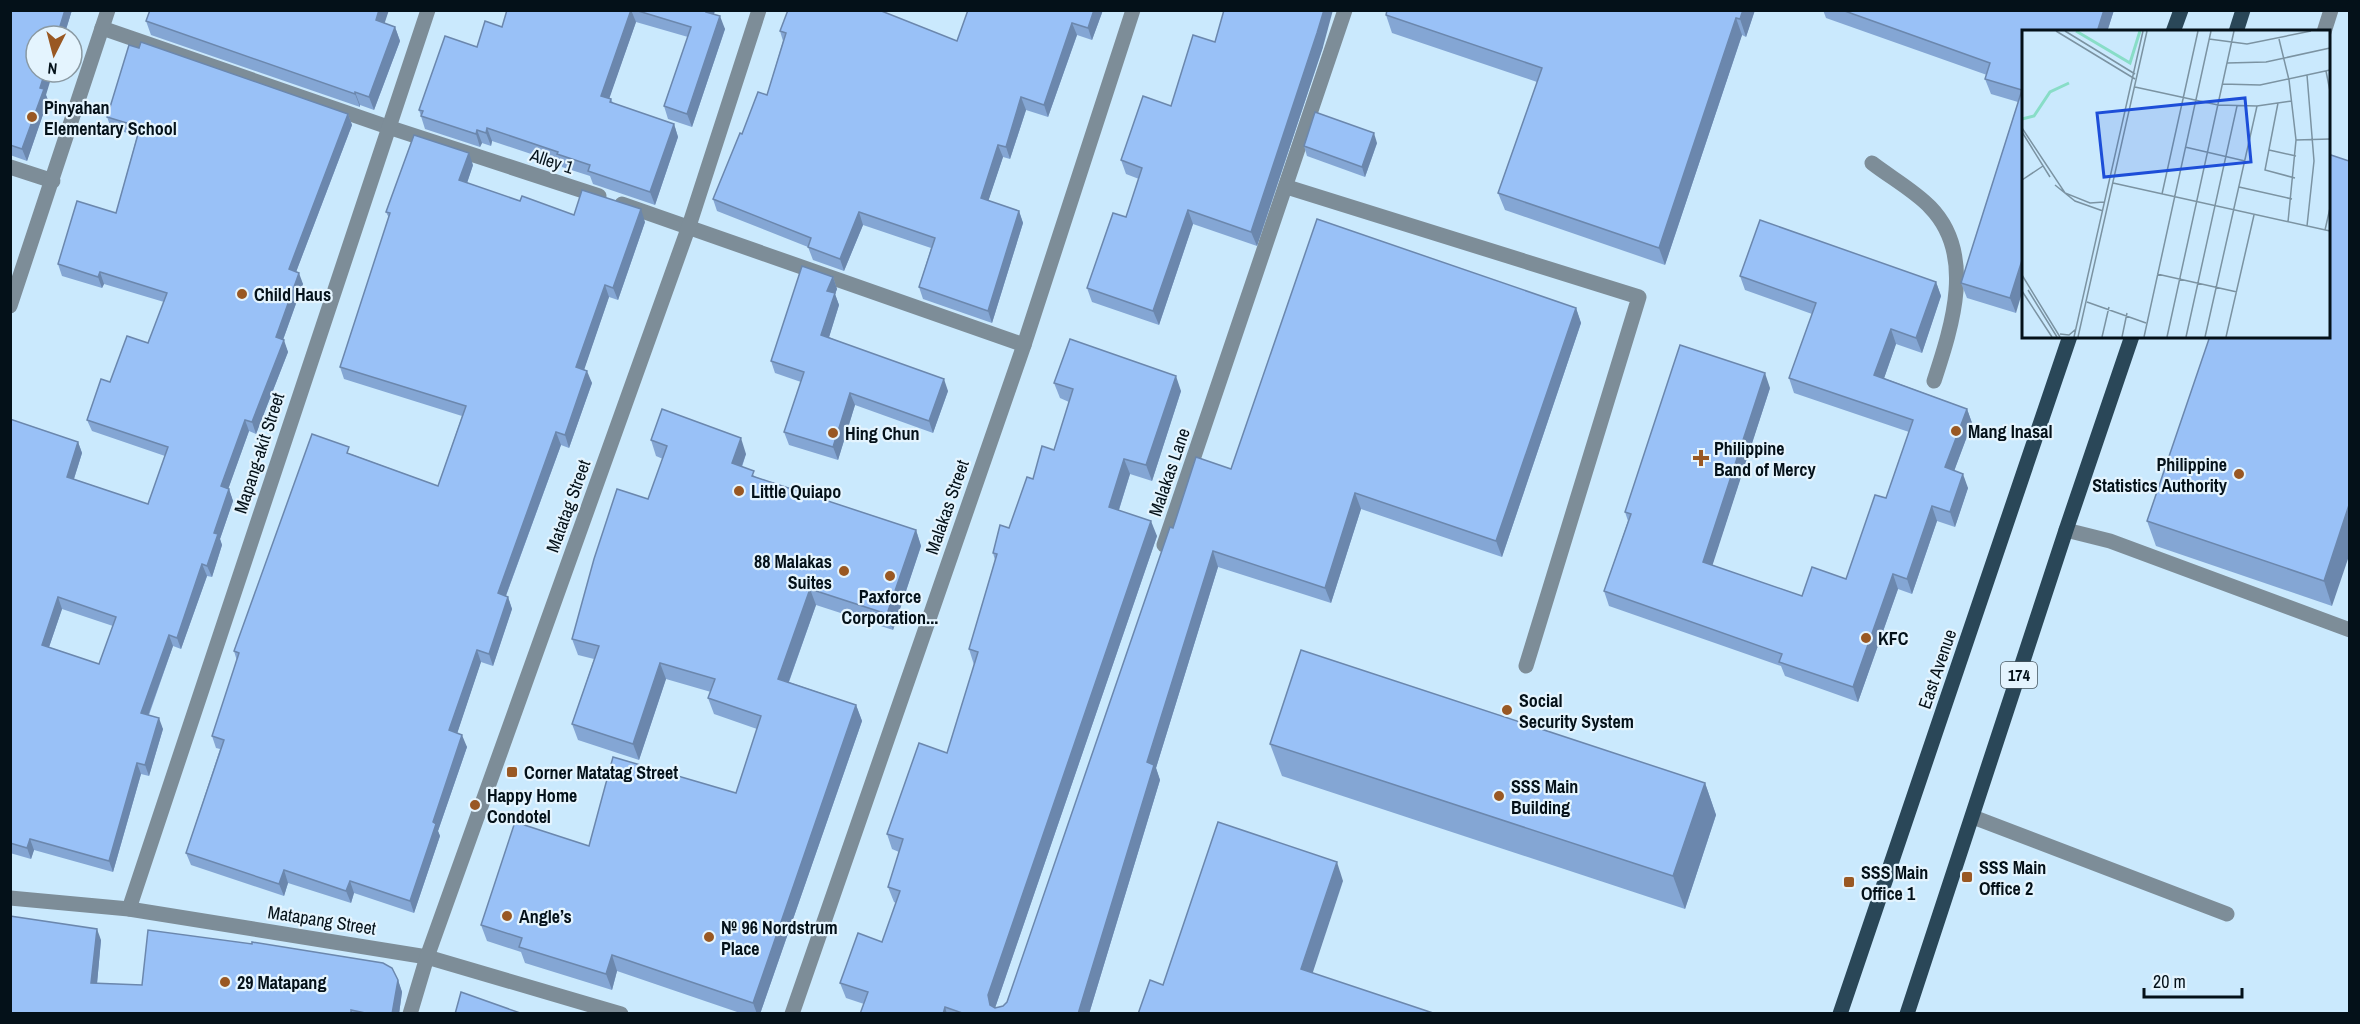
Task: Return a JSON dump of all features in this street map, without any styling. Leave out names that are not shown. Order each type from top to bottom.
[{"type":"main road","points":[[2174,30],[2181,10]]},
{"type":"main road","points":[[2239,30],[2243,10]]},
{"type":"main road","name":"East Avenue","points":[[1840,1014],[2069,338]]},
{"type":"main road","name":"174","points":[[1907,1014],[2131,338]]},
{"type":"street","points":[[10,306],[108,10]]},
{"type":"street","name":"Mapang-akit Street","points":[[129,909],[428,10]]},
{"type":"street","name":"Matatag Street","points":[[410,1014],[426,957],[689,226],[759,10]]},
{"type":"street","name":"Malakas Street","points":[[792,1014],[1024,345],[1133,10]]},
{"type":"street","name":"Malakas Lane","points":[[1159,561],[1292,188],[1345,10]]},
{"type":"street","points":[[2325,30],[2331,10]]},
{"type":"street","name":"Alley 1","points":[[102,28],[388,127],[689,226],[1024,345]]},
{"type":"street","points":[[1872,163],[1930,207],[1950,235],[1956,261],[1955,301],[1950,334],[1934,381]]},
{"type":"street","points":[[10,167],[53,181]]},
{"type":"street","points":[[1292,188],[1639,297],[1526,666]]},
{"type":"street","points":[[2066,530],[2110,541],[2349,630]]},
{"type":"street","points":[[1973,817],[2227,914]]},
{"type":"street","name":"Matapang Street","points":[[10,898],[129,909],[426,957],[621,1014]]},
{"type":"building","points":[[10,10],[65,10],[61,24],[24,24],[24,84],[41,84],[40,88],[44,89],[22,149],[10,145]]},
{"type":"building","points":[[150,10],[379,10],[376,20],[395,27],[369,97],[146,21]]},
{"type":"building","points":[[507,10],[631,10],[601,96],[611,99],[610,102],[674,124],[650,192],[588,171],[590,165],[557,154],[558,152],[487,128],[486,133],[477,130],[476,134],[421,116],[423,111],[419,110],[445,36],[477,47],[485,21],[502,27]]},
{"type":"building","points":[[635,10],[707,10],[706,12],[720,16],[687,114],[664,106],[691,27]]},
{"type":"building","points":[[788,10],[879,10],[957,41],[968,10],[1094,10],[1088,28],[1072,23],[1044,105],[1021,97],[1006,147],[998,145],[981,198],[1019,211],[988,311],[919,287],[935,238],[859,212],[840,259],[808,247],[811,238],[713,199],[758,92],[767,95],[786,33],[780,31]]},
{"type":"building","points":[[1224,10],[1324,10],[1251,232],[1188,210],[1153,311],[1087,288],[1113,213],[1126,217],[1142,168],[1121,160],[1143,96],[1171,106],[1193,35],[1215,42]]},
{"type":"building","points":[[1387,10],[1743,10],[1740,19],[1736,18],[1659,248],[1498,193],[1542,68],[1386,15]]},
{"type":"building","points":[[1842,10],[2104,10],[2098,30],[2022,30],[2022,90],[1985,79],[1990,63]]},
{"type":"building","points":[[141,42],[348,114],[289,269],[299,273],[276,337],[284,340],[252,422],[245,420],[221,486],[229,489],[214,533],[218,534],[207,566],[202,564],[177,638],[169,635],[141,713],[159,718],[145,765],[137,763],[109,861],[30,839],[27,848],[10,843],[10,419],[78,442],[67,477],[148,504],[168,447],[87,420],[101,379],[110,382],[127,336],[148,343],[167,293],[100,272],[98,277],[58,264],[77,201],[116,213],[140,127],[107,117],[129,45],[139,48]],"holes":[[[58,597],[116,617],[99,664],[42,645]]]},
{"type":"building","points":[[2022,90],[2022,260],[2010,298],[1961,283]]},
{"type":"building","points":[[1315,112],[1374,133],[1362,167],[1304,146]]},
{"type":"building","points":[[414,135],[469,153],[459,180],[520,201],[522,196],[574,215],[582,190],[641,209],[613,288],[605,285],[576,367],[587,371],[565,435],[556,432],[498,593],[508,597],[489,654],[477,650],[449,730],[462,735],[410,901],[350,881],[346,891],[284,870],[279,884],[186,853],[224,740],[212,736],[239,653],[234,651],[312,434],[349,447],[347,453],[438,486],[466,406],[340,367],[390,213],[386,212]]},
{"type":"building","points":[[2330,155],[2349,161],[2349,505],[2324,581],[2147,521],[2209,338],[2330,338]]},
{"type":"building","points":[[1317,219],[1576,308],[1496,541],[1355,493],[1325,588],[1213,551],[1147,762],[1154,765],[1078,1014],[965,1014],[945,1007],[943,1014],[860,1014],[868,992],[840,983],[858,933],[882,942],[900,891],[888,887],[903,839],[887,834],[919,743],[947,753],[978,652],[969,649],[997,554],[993,553],[1000,525],[1009,528],[1027,477],[1033,479],[1042,446],[1054,450],[1073,389],[1054,383],[1070,339],[1176,376],[1146,465],[1124,459],[1109,507],[1151,521],[988,995],[990,1005],[995,1008],[1007,1002],[1196,457],[1231,469]]},
{"type":"building","points":[[1760,220],[1936,282],[1916,338],[1891,329],[1874,375],[1967,409],[1945,467],[1963,474],[1950,512],[1932,506],[1907,579],[1893,574],[1853,687],[1779,662],[1782,654],[1604,591],[1631,514],[1625,512],[1680,345],[1765,373],[1703,562],[1802,596],[1812,567],[1846,579],[1875,495],[1886,498],[1913,420],[1789,378],[1816,303],[1740,276]]},
{"type":"building","points":[[802,266],[833,277],[827,291],[835,293],[821,335],[944,379],[929,421],[850,393],[833,447],[784,432],[804,372],[771,361]]},
{"type":"building","points":[[662,409],[741,438],[732,463],[754,471],[752,476],[916,530],[887,614],[810,589],[778,679],[856,705],[753,1003],[612,955],[606,974],[519,947],[522,938],[481,925],[515,822],[589,846],[613,757],[736,793],[761,716],[708,698],[715,679],[660,663],[633,744],[572,724],[599,646],[572,639],[594,559],[617,489],[648,499],[667,446],[651,440]]},
{"type":"building","name":"SSS Main Building","points":[[1301,650],[1705,783],[1673,876],[1270,744]]},
{"type":"building","points":[[1218,822],[1337,862],[1301,969],[1436,1014],[1138,1014],[1150,980],[1163,985]]},
{"type":"building","points":[[10,916],[97,929],[91,983],[142,985],[148,930],[252,944],[252,942],[383,963],[392,968],[398,980],[392,1014],[370,1014],[351,1010],[351,1014],[10,1014]]},
{"type":"building","points":[[461,992],[523,1014],[455,1014]]},
{"type":"place","name":"Pinyahan Elementary School","points":[[32,117]]},
{"type":"place","name":"Child Haus","points":[[242,294]]},
{"type":"place","name":"Mang Inasal","points":[[1956,431]]},
{"type":"place","name":"Hing Chun","points":[[833,433]]},
{"type":"place","name":"Philippine Band of Mercy","points":[[1701,458]]},
{"type":"place","name":"Philippine Statistics Authority","points":[[2239,474]]},
{"type":"place","name":"Little Quiapo","points":[[739,491]]},
{"type":"place","name":"88 Malakas Suites","points":[[844,571]]},
{"type":"place","name":"Paxforce Corporation...","points":[[890,576]]},
{"type":"place","name":"KFC","points":[[1866,638]]},
{"type":"place","name":"Social Security System","points":[[1507,710]]},
{"type":"place","name":"Corner Matatag Street","points":[[512,772]]},
{"type":"place","name":"SSS Main Building","points":[[1499,796]]},
{"type":"place","name":"Happy Home Condotel","points":[[475,805]]},
{"type":"place","name":"SSS Main Office 2","points":[[1967,877]]},
{"type":"place","name":"SSS Main Office 1","points":[[1849,882]]},
{"type":"place","name":"Angle’s","points":[[507,916]]},
{"type":"place","name":"№ 96 Nordstrum Place","points":[[709,937]]},
{"type":"place","name":"29 Matapang","points":[[225,982]]}]
